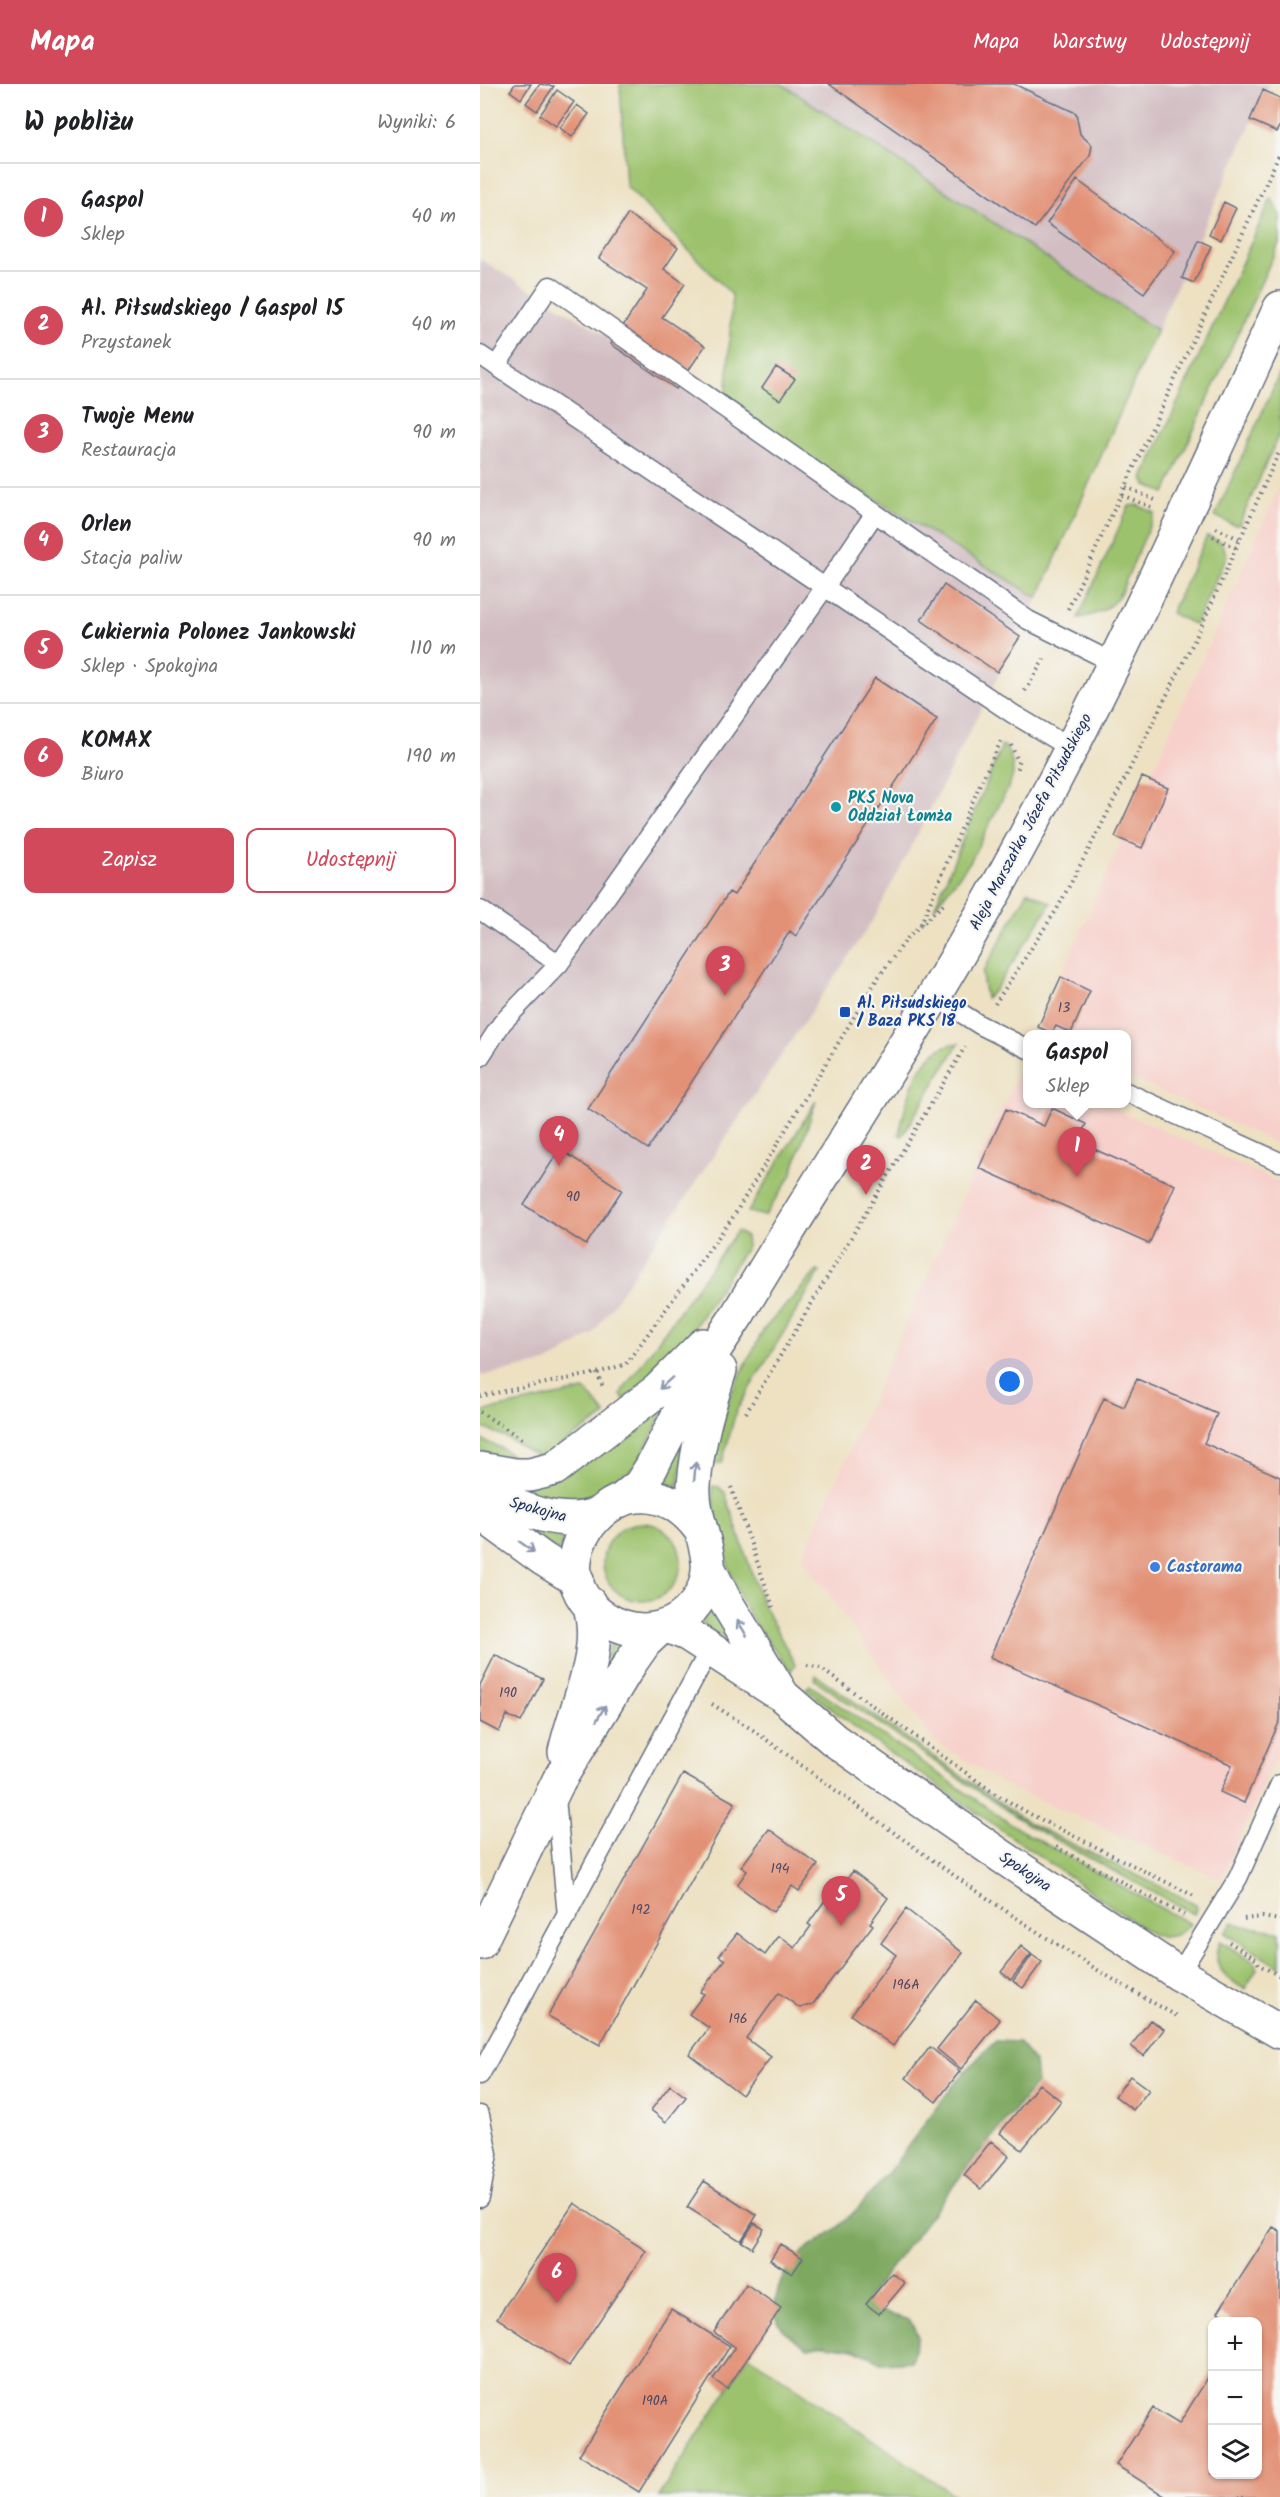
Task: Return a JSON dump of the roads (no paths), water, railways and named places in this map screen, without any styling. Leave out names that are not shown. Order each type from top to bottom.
[{"type":"street","name":"Aleja Marszałka Józefa Piłsudskiego","points":[[557,1784],[592,1653],[594,1618],[583,1592],[577,1547],[585,1530],[610,1507],[640,1485],[703,1367],[738,1314],[976,926],[1072,749],[1186,514],[1280,308]]},
{"type":"street","name":"Aleja Marszałka Józefa Piłsudskiego","points":[[480,1942],[557,1784],[631,1662],[645,1642],[660,1628],[684,1616],[706,1586],[709,1553],[700,1529],[695,1505],[697,1454],[708,1409],[738,1314]]},
{"type":"street","points":[[480,1469],[530,1475],[554,1469],[658,1390],[738,1314]]},
{"type":"street","name":"Spokojna","points":[[480,1490],[543,1515],[577,1519],[610,1507]]},
{"type":"street","name":"Aleja Marszałka Józefa Piłsudskiego","points":[[610,1507],[649,1497],[667,1501],[686,1512],[700,1529]]},
{"type":"street","name":"Spokojna","points":[[480,1513],[543,1559],[583,1592]]},
{"type":"street","name":"Spokojna","points":[[709,1569],[723,1597],[783,1696]]},
{"type":"street","name":"Aleja Marszałka Józefa Piłsudskiego","points":[[583,1592],[600,1615],[626,1629],[660,1628]]},
{"type":"street","name":"Spokojna","points":[[660,1628],[670,1627],[682,1631],[783,1696],[834,1740],[1004,1858],[1179,1974],[1280,2032]]},
{"type":"lane","points":[[496,366],[550,286],[1028,620],[1114,663]]},
{"type":"lane","points":[[480,355],[1013,714],[1072,749]]},
{"type":"lane","points":[[480,1057],[502,1023],[559,964],[875,513]]},
{"type":"lane","points":[[480,910],[559,964]]},
{"type":"lane","points":[[934,996],[980,1025],[1023,1046]]},
{"type":"lane","points":[[1131,1094],[1280,1162]]},
{"type":"lane","points":[[480,2075],[710,1649]]},
{"type":"lane","points":[[557,1784],[567,1916]]},
{"type":"lane","points":[[1179,1974],[1238,1878],[1280,1784]]},
{"type":"lane","points":[[480,2115],[488,2154],[484,2187],[480,2198]]},
{"type":"place","name":"PKS Nova Oddział Łomża","points":[[836,807]]},
{"type":"place","name":"Twoje Menu","points":[[725,996]]},
{"type":"place","name":"Al. Piłsudskiego / Baza PKS 18","points":[[845,1012]]},
{"type":"place","name":"Orlen","points":[[559,1166]]},
{"type":"place","name":"Gaspol","points":[[1077,1177]]},
{"type":"place","name":"Al. Piłsudskiego / Gaspol 15","points":[[866,1195]]},
{"type":"place","name":"Castorama","points":[[1155,1567]]},
{"type":"place","name":"Cukiernia Polonez Jankowski","points":[[841,1926]]},
{"type":"place","name":"KOMAX","points":[[557,2303]]}]
